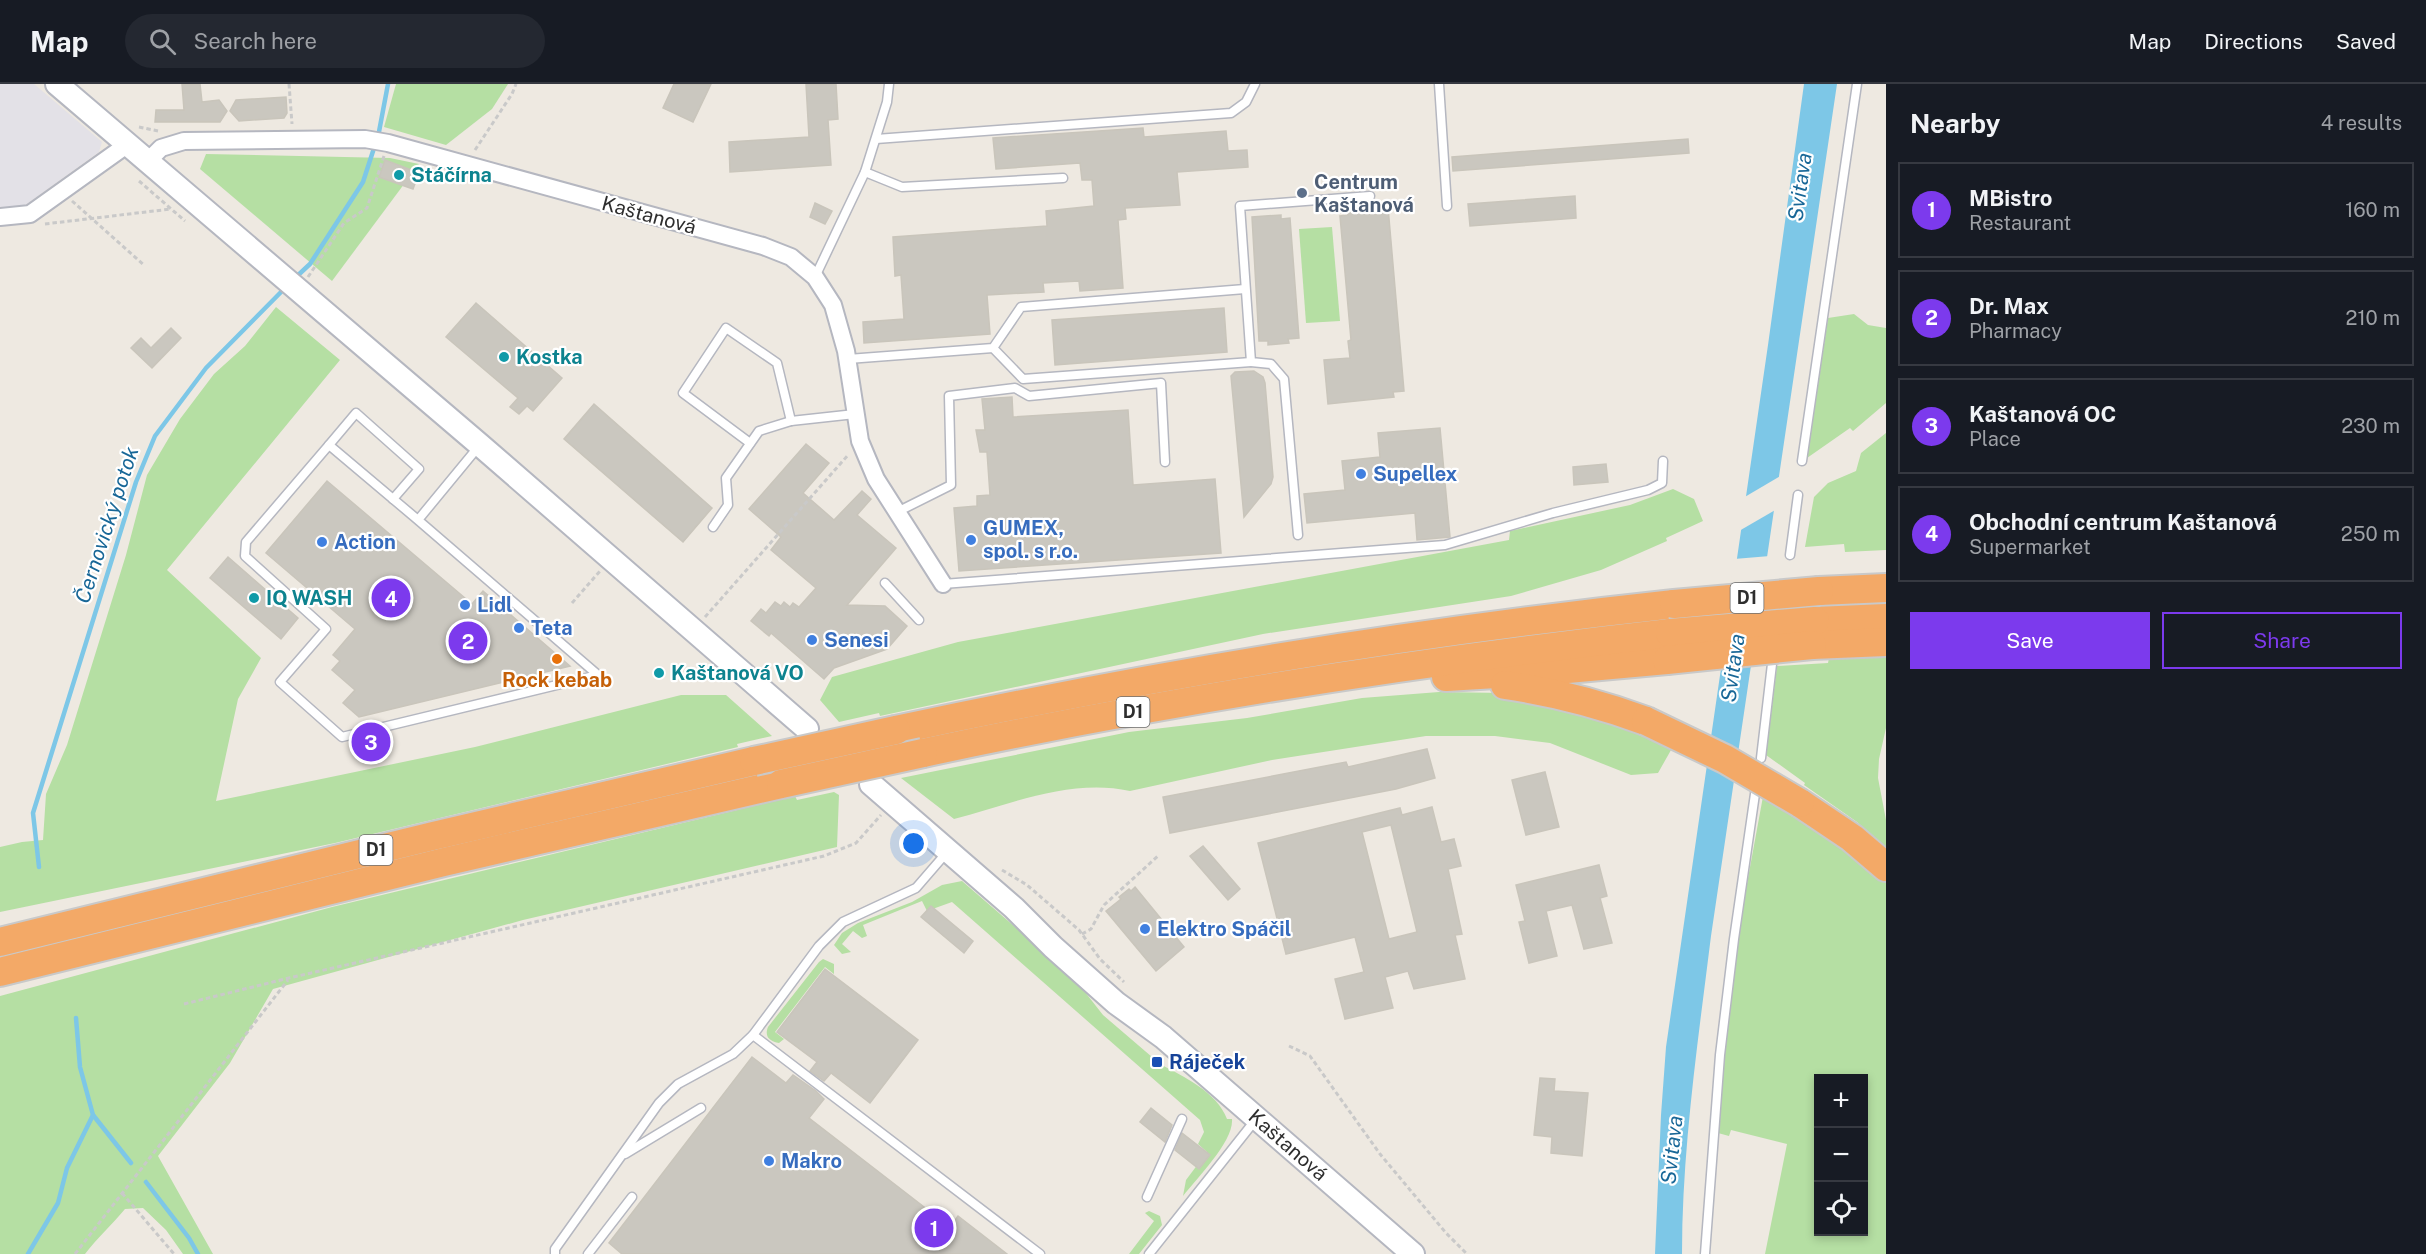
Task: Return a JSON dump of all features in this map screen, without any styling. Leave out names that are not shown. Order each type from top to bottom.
[{"type":"highway","name":"D1","points":[[0,942],[433,836],[754,761],[1030,701],[1289,655],[1528,620],[1819,591],[1886,588]]},
{"type":"highway","name":"D1","points":[[0,972],[455,860],[781,784],[1036,729],[1345,675],[1542,647],[1669,647],[1814,633],[1886,618]]},
{"type":"highway","points":[[1814,633],[1886,642]]},
{"type":"highway","points":[[1456,677],[1669,647]]},
{"type":"highway","points":[[1345,675],[1456,677],[1562,694],[1603,705],[1646,721],[1725,759],[1800,803],[1852,838],[1886,867]]},
{"type":"main road","points":[[57,84],[128,144],[142,170],[289,283],[480,445],[807,729]]},
{"type":"main road","name":"Kaštanová","points":[[871,784],[1033,925],[1076,948],[1123,990],[1163,1037],[1413,1254]]},
{"type":"street","name":"Kaštanová","points":[[142,170],[161,148],[175,142],[365,139],[388,143],[763,246],[790,257],[815,277],[833,305],[848,360],[860,441],[876,479],[943,584]]},
{"type":"street","points":[[0,217],[30,214],[128,144]]},
{"type":"lane","points":[[815,277],[865,172],[887,102],[889,84]]},
{"type":"lane","points":[[876,138],[1232,113],[1246,102],[1255,84]]},
{"type":"lane","points":[[1438,84],[1448,206]]},
{"type":"lane","points":[[1802,461],[1857,84]]},
{"type":"lane","points":[[865,172],[902,187],[1063,178]]},
{"type":"lane","points":[[1251,362],[1240,206],[1370,196]]},
{"type":"lane","points":[[993,348],[1021,307],[1245,288]]},
{"type":"lane","points":[[750,443],[683,393],[726,328],[777,363],[791,421]]},
{"type":"lane","points":[[848,360],[993,348]]},
{"type":"lane","points":[[993,348],[1023,379],[1251,362],[1271,364],[1284,380],[1298,535]]},
{"type":"lane","points":[[897,512],[951,484],[949,396],[1015,388],[1029,396],[1161,383],[1165,462]]},
{"type":"lane","points":[[329,445],[598,675],[342,737],[279,682],[326,629],[245,556],[246,542],[356,413],[419,469],[393,499]]},
{"type":"lane","points":[[713,527],[728,505],[726,478],[759,431],[791,421],[855,414]]},
{"type":"lane","points":[[418,520],[480,445]]},
{"type":"lane","points":[[943,584],[1445,545],[1543,516],[1648,490],[1662,483],[1663,461]]},
{"type":"lane","points":[[1790,555],[1798,495]]},
{"type":"lane","points":[[885,583],[919,620]]},
{"type":"lane","points":[[1761,758],[1772,664]]},
{"type":"lane","points":[[1705,1254],[1720,1055],[1756,787]]},
{"type":"lane","points":[[555,1254],[555,1249],[659,1103],[678,1084],[733,1054],[753,1035],[819,946],[843,922],[916,888],[948,851]]},
{"type":"lane","points":[[753,1035],[1040,1254]]},
{"type":"lane","points":[[620,1157],[701,1108]]},
{"type":"lane","points":[[1149,1254],[1257,1118]]},
{"type":"lane","points":[[1147,1197],[1182,1119]]},
{"type":"lane","points":[[588,1254],[632,1197]]},
{"type":"path","points":[[288,84],[292,140]]},
{"type":"path","points":[[465,164],[512,94],[516,84]]},
{"type":"path","points":[[289,283],[315,268],[344,224],[367,208],[388,143]]},
{"type":"path","points":[[142,170],[171,209],[185,221]]},
{"type":"path","points":[[61,192],[144,265]]},
{"type":"path","points":[[37,225],[171,209]]},
{"type":"path","points":[[705,617],[860,441]]},
{"type":"path","points":[[184,1004],[824,856],[856,843],[892,802]]},
{"type":"path","points":[[1082,934],[1091,929],[1104,905],[1158,856]]},
{"type":"path","points":[[1001,870],[1027,885],[1082,934],[1100,959],[1125,984]]},
{"type":"path","points":[[75,1254],[289,978]]},
{"type":"path","points":[[1289,1046],[1310,1056],[1380,1154],[1446,1233],[1467,1254]]},
{"type":"path","points":[[122,1193],[174,1254]]},
{"type":"shaded area","points":[[0,84],[34,84],[102,142],[99,152],[24,206],[0,210]]},
{"type":"green space","points":[[396,84],[508,84],[492,109],[446,145],[384,127]]},
{"type":"green space","points":[[206,154],[390,158],[419,164],[332,281],[200,169]]},
{"type":"green space","points":[[1332,227],[1340,321],[1306,323],[1299,229]]},
{"type":"green space","points":[[276,307],[340,360],[167,570],[261,658],[238,699],[216,801],[475,747],[681,695],[726,695],[772,736],[737,744],[738,747],[335,843],[0,912],[0,847],[43,840],[46,794],[67,745],[126,555],[147,475],[180,419],[214,374],[245,346]]},
{"type":"green space","points":[[1854,314],[1868,325],[1886,328],[1886,403],[1853,431],[1850,428],[1807,458],[1828,318]]},
{"type":"green space","points":[[1886,433],[1886,550],[1845,552],[1844,544],[1805,547],[1814,497],[1828,483],[1856,471],[1861,453]]},
{"type":"green space","points":[[1673,489],[1694,499],[1703,521],[1666,538],[1667,541],[1601,570],[1511,596],[1263,634],[880,716],[879,713],[839,722],[820,700],[832,677],[958,642],[1509,540],[1510,531],[1630,505]]},
{"type":"green space","points":[[1886,655],[1886,728],[1879,759],[1878,778],[1886,820],[1886,847],[1857,822],[1766,755],[1777,666],[1828,663],[1829,658]]},
{"type":"green space","points":[[1439,692],[1505,693],[1565,705],[1675,743],[1658,773],[1631,775],[1550,743],[1495,736],[1426,736],[1272,760],[1130,791],[1108,788],[1063,790],[954,819],[901,778],[1129,732],[1247,718],[1362,698]]},
{"type":"green space","points":[[1764,791],[1842,839],[1886,881],[1886,1254],[1765,1254],[1787,1144],[1731,1130],[1729,1136],[1718,1133],[1725,1029],[1737,938]]},
{"type":"green space","points":[[834,792],[839,795],[837,847],[523,920],[273,989],[230,1063],[158,1156],[213,1254],[183,1254],[166,1230],[143,1208],[125,1209],[85,1254],[0,1254],[0,996],[332,907],[795,796],[797,800]]},
{"type":"green space","points":[[962,881],[1074,978],[1103,1015],[1152,1057],[1150,1060],[1157,1066],[1160,1064],[1199,1086],[1216,1101],[1227,1119],[1232,1119],[1231,1128],[1221,1148],[1183,1196],[1186,1180],[1207,1152],[1198,1144],[1204,1132],[1200,1120],[952,902],[927,911],[922,901],[863,925],[867,936],[862,938],[853,931],[842,944],[851,952],[842,954],[834,945],[842,933],[858,923],[912,902],[942,885]]},
{"type":"green space","points":[[823,959],[834,964],[834,974],[825,967],[775,1032],[784,1039],[779,1043],[771,1040],[767,1036],[768,1027]]},
{"type":"green space","points":[[1149,1211],[1160,1216],[1162,1225],[1139,1254],[1129,1254],[1154,1221],[1145,1213]]},
{"type":"water","name":"Svitava","points":[[1804,84],[1837,84],[1711,936],[1688,1135],[1682,1254],[1655,1254],[1666,1047]]},
{"type":"pier","points":[[1782,475],[1777,509],[1739,531],[1743,498]]},
{"type":"pier","points":[[1770,556],[1754,665],[1718,669],[1734,559]]},
{"type":"building","points":[[182,84],[200,84],[202,102],[219,100],[227,111],[220,122],[155,122],[156,110],[184,110]]},
{"type":"building","points":[[674,84],[711,84],[693,122],[663,108]]},
{"type":"building","points":[[806,84],[836,84],[838,119],[828,120],[831,165],[730,172],[729,142],[809,137]]},
{"type":"building","points":[[286,97],[287,113],[284,118],[239,121],[230,111],[236,100]]},
{"type":"building","points":[[1143,128],[1144,137],[1226,131],[1228,151],[1247,150],[1248,167],[1177,172],[1180,205],[1125,208],[1126,219],[1118,220],[1123,288],[1080,291],[1079,281],[1043,283],[1044,292],[987,295],[990,334],[864,343],[863,322],[904,319],[901,275],[895,276],[893,237],[1047,226],[1046,211],[1094,206],[1092,180],[1082,180],[1080,163],[996,169],[993,138]]},
{"type":"building","points":[[1688,139],[1689,153],[1453,171],[1452,157]]},
{"type":"building","name":"Stáčírna","points":[[385,160],[419,173],[413,189],[379,177]]},
{"type":"building","points":[[1575,196],[1576,218],[1470,226],[1468,204]]},
{"type":"building","points":[[815,203],[832,211],[825,224],[810,217]]},
{"type":"building","points":[[1388,207],[1404,391],[1393,392],[1394,397],[1328,404],[1324,360],[1350,358],[1348,341],[1351,340],[1340,216],[1348,215],[1348,211]]},
{"type":"building","points":[[1281,215],[1281,219],[1290,218],[1299,338],[1288,339],[1289,343],[1268,345],[1268,341],[1259,341],[1252,217]]},
{"type":"building","name":"Kostka","points":[[476,303],[562,378],[533,411],[527,406],[519,414],[510,407],[518,398],[446,337]]},
{"type":"building","points":[[1224,308],[1227,352],[1055,365],[1052,320]]},
{"type":"building","points":[[171,328],[181,338],[152,368],[131,348],[141,338],[151,348]]},
{"type":"building","points":[[1254,371],[1263,377],[1265,383],[1273,477],[1271,484],[1244,517],[1231,376],[1235,372]]},
{"type":"building","points":[[1012,397],[1013,417],[1128,410],[1133,485],[1215,479],[1221,553],[959,571],[954,508],[977,506],[977,496],[990,495],[987,452],[980,452],[976,430],[985,430],[982,399]]},
{"type":"building","points":[[594,404],[712,508],[683,542],[564,439]]},
{"type":"building","points":[[1440,428],[1450,537],[1417,540],[1415,513],[1307,523],[1304,494],[1345,490],[1342,461],[1380,457],[1378,433]]},
{"type":"building","points":[[806,444],[829,463],[803,493],[834,520],[862,491],[871,499],[857,515],[896,548],[847,605],[885,606],[907,626],[887,649],[834,668],[824,679],[771,633],[769,636],[751,621],[761,609],[766,613],[775,602],[781,606],[784,602],[790,607],[793,603],[799,607],[816,588],[771,550],[781,537],[749,509]]},
{"type":"building","points":[[1606,464],[1608,482],[1574,485],[1573,467]]},
{"type":"building","points":[[327,481],[472,604],[483,591],[570,666],[359,717],[343,703],[355,690],[332,670],[340,661],[333,655],[355,629],[266,553]]},
{"type":"building","name":"IQ WASH","points":[[228,557],[298,618],[281,639],[210,578]]},
{"type":"building","points":[[1427,749],[1435,778],[1396,789],[1170,833],[1163,797],[1346,762],[1348,767]]},
{"type":"building","points":[[1545,772],[1559,827],[1526,835],[1512,780]]},
{"type":"building","points":[[1432,807],[1441,842],[1454,839],[1461,866],[1448,869],[1462,934],[1455,935],[1465,979],[1414,989],[1408,971],[1385,977],[1393,1008],[1345,1019],[1335,979],[1364,972],[1355,937],[1286,954],[1258,843],[1400,808],[1402,815]],"holes":[[[1391,825],[1417,932],[1389,939],[1362,832]]]},
{"type":"building","points":[[1203,846],[1240,889],[1228,900],[1190,856]]},
{"type":"building","points":[[1599,865],[1607,896],[1600,898],[1612,943],[1584,949],[1572,905],[1546,911],[1557,956],[1529,963],[1519,922],[1525,921],[1516,885]]},
{"type":"building","name":"Elektro Spáčil","points":[[1135,887],[1184,947],[1156,971],[1106,911],[1121,899],[1119,897]]},
{"type":"building","points":[[931,906],[973,941],[964,953],[921,917]]},
{"type":"building","points":[[825,969],[918,1040],[870,1103],[831,1073],[824,1081],[810,1071],[817,1062],[777,1032]]},
{"type":"building","name":"Makro","points":[[752,1057],[786,1083],[793,1075],[816,1091],[824,1099],[809,1118],[950,1227],[958,1216],[1007,1254],[622,1254],[609,1243]]},
{"type":"building","points":[[1540,1078],[1555,1079],[1554,1091],[1588,1093],[1582,1156],[1551,1153],[1552,1137],[1534,1135]]},
{"type":"building","points":[[1151,1108],[1172,1125],[1165,1142],[1140,1122]]},
{"type":"building","points":[[1182,1133],[1210,1155],[1199,1169],[1175,1150]]},
{"type":"waterway","name":"Černovický potok","points":[[378,137],[388,84]]},
{"type":"waterway","name":"Černovický potok","points":[[295,278],[310,264],[363,182],[375,145]]},
{"type":"waterway","name":"Černovický potok","points":[[39,867],[33,813],[136,482],[155,436],[206,368],[285,288]]},
{"type":"waterway","name":"Černovický potok","points":[[76,1018],[80,1067],[93,1115],[131,1163]]},
{"type":"waterway","points":[[28,1254],[58,1203],[67,1168],[93,1115]]},
{"type":"waterway","name":"Černovický potok","points":[[146,1182],[189,1238],[198,1254]]},
{"type":"place","name":"Stáčírna","points":[[399,175]]},
{"type":"place","name":"Centrum Kaštanová","points":[[1302,193]]},
{"type":"place","name":"Kostka","points":[[504,357]]},
{"type":"place","name":"Supellex","points":[[1361,474]]},
{"type":"place","name":"GUMEX, spol. s r.o.","points":[[971,540]]},
{"type":"place","name":"Action","points":[[322,542]]},
{"type":"place","name":"IQ WASH","points":[[254,598]]},
{"type":"place","name":"Obchodní centrum Kaštanová","points":[[391,598]]},
{"type":"place","name":"Lidl","points":[[465,605]]},
{"type":"place","name":"Teta","points":[[519,628]]},
{"type":"place","name":"Senesi","points":[[812,640]]},
{"type":"place","name":"Dr. Max","points":[[468,641]]},
{"type":"place","name":"Rock kebab","points":[[557,659]]},
{"type":"place","name":"Kaštanová VO","points":[[659,673]]},
{"type":"place","name":"Kaštanová OC","points":[[371,742]]},
{"type":"place","name":"Elektro Spáčil","points":[[1145,929]]},
{"type":"place","name":"Ráječek","points":[[1157,1062]]},
{"type":"place","name":"Makro","points":[[769,1161]]},
{"type":"place","name":"MBistro","points":[[934,1228]]}]
